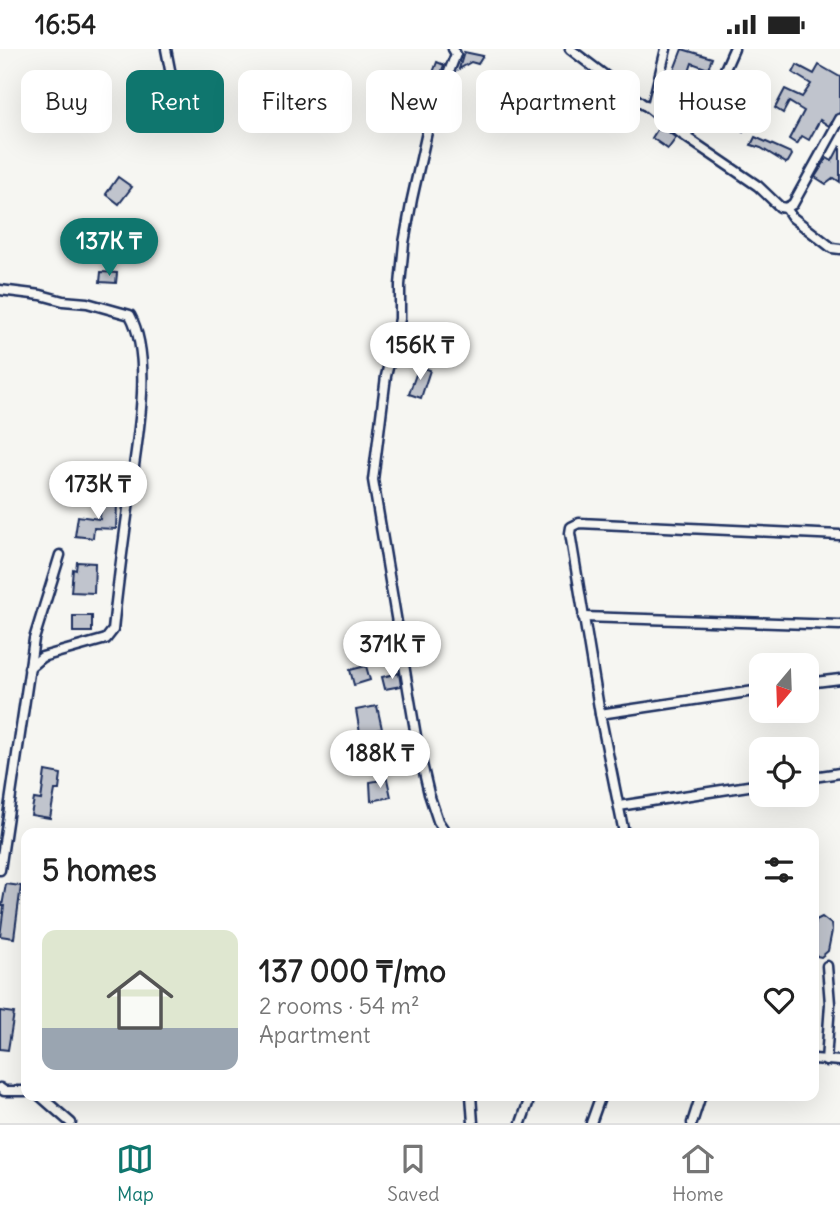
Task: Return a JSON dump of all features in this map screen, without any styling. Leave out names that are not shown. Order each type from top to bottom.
[{"type":"street","points":[[166,49],[170,70]]},
{"type":"street","points":[[443,828],[429,794],[418,742],[373,480],[386,376],[401,319],[400,285],[404,243],[429,123],[456,54],[453,49]]},
{"type":"street","points":[[570,49],[683,135],[758,186],[780,207],[786,208],[793,204],[840,120]]},
{"type":"street","points":[[644,105],[652,106],[666,49]]},
{"type":"street","points":[[683,135],[688,133],[699,116],[706,93],[718,85],[734,49]]},
{"type":"street","points":[[786,208],[792,217],[832,248],[840,249]]},
{"type":"street","points":[[0,290],[87,303],[130,315],[138,342],[141,370],[140,431],[113,630],[106,639],[42,657],[29,668]]},
{"type":"street","points":[[623,828],[583,617],[569,533],[571,527],[579,523],[840,535]]},
{"type":"street","points":[[0,870],[34,639],[60,555]]},
{"type":"street","points":[[583,617],[840,625]]},
{"type":"street","points":[[819,682],[840,679]]},
{"type":"street","points":[[600,714],[749,692]]},
{"type":"street","points":[[819,776],[840,773]]},
{"type":"street","points":[[619,806],[749,786]]},
{"type":"street","points":[[826,1061],[830,1003],[827,966]]},
{"type":"street","points":[[819,1060],[840,1061]]},
{"type":"street","points":[[0,1088],[4,1091],[21,1091]]},
{"type":"street","points":[[46,1101],[71,1123]]},
{"type":"street","points":[[472,1101],[474,1123]]},
{"type":"street","points":[[521,1123],[529,1101]]},
{"type":"street","points":[[591,1123],[599,1101]]},
{"type":"street","points":[[692,1123],[699,1101]]},
{"type":"building","points":[[682,49],[712,58],[708,69],[692,63],[690,70],[674,70]]},
{"type":"building","points":[[464,52],[483,56],[478,64],[471,62],[459,69]]},
{"type":"building","points":[[437,62],[444,65],[442,70],[434,70]]},
{"type":"building","points":[[797,65],[814,74],[819,65],[840,77],[840,113],[835,115],[829,126],[820,120],[809,140],[802,136],[797,144],[789,139],[804,111],[789,102],[783,113],[775,108],[785,89],[802,97],[811,84],[793,73]]},
{"type":"building","points":[[655,133],[670,133],[676,138],[668,149],[652,138]]},
{"type":"building","points":[[755,137],[791,153],[788,162],[751,145]]},
{"type":"building","points":[[840,146],[840,182],[834,178],[826,184],[815,177],[827,158],[832,161]]},
{"type":"building","points":[[118,177],[132,187],[119,204],[106,194]]},
{"type":"building","points":[[101,272],[117,273],[116,283],[100,282]]},
{"type":"building","points":[[419,366],[430,370],[421,398],[409,394]]},
{"type":"building","points":[[107,476],[122,483],[120,492],[105,488]]},
{"type":"building","points":[[101,503],[117,504],[116,529],[94,528],[93,538],[75,536],[78,516],[100,519]]},
{"type":"building","points":[[77,562],[95,563],[94,593],[71,592],[73,569],[76,570]]},
{"type":"building","points":[[73,616],[92,616],[92,632],[73,632]]},
{"type":"building","points":[[366,666],[370,680],[354,685],[350,670]]},
{"type":"building","points":[[399,673],[401,686],[385,689],[382,677]]},
{"type":"building","points":[[377,706],[382,729],[360,733],[356,710]]},
{"type":"building","points":[[45,771],[61,774],[50,818],[31,815],[34,799],[41,800]]},
{"type":"building","points":[[387,779],[391,797],[371,801],[370,782]]},
{"type":"building","points":[[6,884],[21,886],[14,938],[0,936]]},
{"type":"building","points":[[822,917],[831,924],[832,931],[828,951],[821,957],[819,956],[819,918]]},
{"type":"building","points":[[0,1011],[14,1013],[8,1050],[0,1049]]}]
